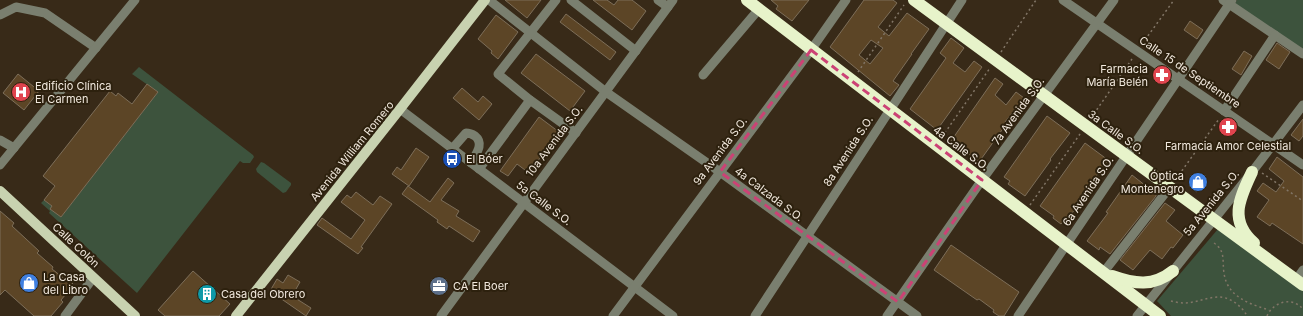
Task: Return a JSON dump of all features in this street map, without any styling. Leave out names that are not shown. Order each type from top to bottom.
[{"type":"highway","name":"4a Calle S.O.","points":[[747,0],[1160,316]]},
{"type":"highway","name":"3a Calle S.O.","points":[[914,0],[1285,272],[1301,278]]},
{"type":"highway","points":[[1253,170],[1240,201],[1238,213],[1239,222],[1245,234],[1252,242],[1272,257],[1285,272]]},
{"type":"highway","points":[[1103,273],[1127,281],[1146,282],[1161,279],[1173,271]]},
{"type":"main road","name":"Avenida William Romero","points":[[236,316],[485,0]]},
{"type":"main road","name":"Calle Colón","points":[[0,191],[135,316]]},
{"type":"street","points":[[0,165],[135,0]]},
{"type":"street","name":"4a Calzada S.O.","points":[[489,0],[606,92],[720,172],[916,316]]},
{"type":"street","points":[[556,0],[498,74],[530,100],[576,132]]},
{"type":"street","points":[[571,0],[636,51]]},
{"type":"street","points":[[658,0],[670,4]]},
{"type":"street","name":"9a Avenida S.O.","points":[[613,316],[812,50],[846,0]]},
{"type":"street","name":"8a Avenida S.O.","points":[[755,316],[962,0]]},
{"type":"street","name":"Calle 15 de Septiembre","points":[[1063,0],[1303,165]]},
{"type":"street","name":"7a Avenida S.O.","points":[[887,316],[982,180],[1114,0]]},
{"type":"street","points":[[1228,1],[1303,54]]},
{"type":"street","name":"6a Avenida S.O.","points":[[1018,316],[1127,156],[1228,1]]},
{"type":"street","name":"10a Avenida S.O.","points":[[441,316],[523,202],[670,4]]},
{"type":"street","points":[[0,15],[16,8],[45,13],[96,48]]},
{"type":"street","points":[[703,75],[759,9]]},
{"type":"street","points":[[1224,111],[1275,35]]},
{"type":"street","points":[[479,169],[530,100]]},
{"type":"street","name":"5a Avenida S.O.","points":[[1137,316],[1303,105]]},
{"type":"street","name":"5a Calle S.O.","points":[[400,109],[673,316]]},
{"type":"street","points":[[452,149],[466,133],[474,135],[479,139],[480,144],[471,163]]},
{"type":"street","points":[[0,140],[14,148]]},
{"type":"street","points":[[1103,273],[1170,187]]},
{"type":"street","points":[[65,316],[93,278]]},
{"type":"path","points":[[852,80],[907,0]]},
{"type":"path","points":[[937,145],[1036,0]]},
{"type":"path","points":[[1025,213],[1174,0]]},
{"type":"path","points":[[1170,187],[1224,111]]},
{"type":"path","points":[[1253,170],[1303,201]]},
{"type":"path","points":[[1214,242],[1222,251],[1226,281],[1235,294],[1246,303],[1269,310]]},
{"type":"path","points":[[1171,301],[1182,303],[1195,302],[1219,297],[1229,299],[1237,304],[1244,310],[1247,316]]},
{"type":"path","points":[[1267,316],[1269,310],[1278,303],[1284,301],[1296,303],[1303,309]]},
{"type":"highlighted area","points":[[811,50],[982,180],[898,302],[720,172]]},
{"type":"green space","points":[[1237,0],[1303,0],[1303,49],[1234,5]]},
{"type":"green space","points":[[139,67],[254,157],[250,163],[243,163],[240,161],[137,293],[49,213],[50,211],[41,203],[44,200],[52,206],[61,217],[158,92],[132,74]]},
{"type":"green space","points":[[261,162],[291,183],[286,192],[283,193],[257,172],[256,169]]},
{"type":"green space","points":[[1218,229],[1303,291],[1303,316],[1171,316],[1157,301]]},
{"type":"building","points":[[505,0],[541,0],[527,18]]},
{"type":"building","points":[[593,0],[607,0],[614,5],[618,0],[632,0],[646,11],[632,30]]},
{"type":"building","points":[[771,0],[809,0],[792,21],[776,9],[778,6]]},
{"type":"building","points":[[864,0],[893,0],[897,3],[878,27],[889,36],[907,13],[929,29],[893,81],[899,85],[890,96],[830,47]],"holes":[[[871,40],[883,48],[870,64],[859,55]]]},
{"type":"building","points":[[566,14],[616,52],[610,60],[560,22]]},
{"type":"building","points":[[496,15],[518,32],[498,59],[491,53],[492,51],[478,39]]},
{"type":"building","points":[[1190,21],[1203,30],[1197,39],[1184,30]]},
{"type":"building","points":[[951,38],[964,48],[953,63],[965,72],[974,61],[982,67],[937,130],[910,109],[946,58],[940,53]]},
{"type":"building","points":[[1277,43],[1290,52],[1279,69],[1266,60]]},
{"type":"building","points":[[1244,51],[1252,56],[1241,75],[1232,69]]},
{"type":"building","points":[[536,54],[585,91],[570,111],[521,73]]},
{"type":"building","name":"Edificio Clínica El Carmen","points":[[18,74],[39,91],[24,110],[3,93]]},
{"type":"building","points":[[995,78],[1003,84],[995,95],[1006,105],[1016,92],[1024,98],[1005,122],[1007,123],[979,162],[951,141]]},
{"type":"building","points":[[147,84],[158,92],[61,217],[50,209],[52,206],[44,200],[55,186],[43,176],[110,91],[116,96],[118,93],[132,104]]},
{"type":"building","points":[[462,88],[478,102],[483,96],[492,104],[479,120],[453,98]]},
{"type":"building","points":[[1047,116],[1070,133],[1025,196],[1008,184],[1010,181],[1004,177]]},
{"type":"building","points":[[539,117],[559,132],[529,173],[517,164],[508,176],[500,171]]},
{"type":"building","points":[[1303,119],[1303,136],[1299,141],[1291,135]]},
{"type":"building","points":[[1085,143],[1108,160],[1075,205],[1077,207],[1061,224],[1053,218],[1054,216],[1040,206]]},
{"type":"building","points":[[416,148],[429,157],[409,186],[392,174],[397,167],[401,170]]},
{"type":"building","points":[[1277,157],[1303,177],[1303,244],[1272,223],[1270,226],[1257,217],[1269,200],[1257,191],[1263,183],[1276,192],[1284,181],[1269,169]]},
{"type":"building","name":"Óptica Montenegro","points":[[1199,173],[1207,179],[1197,192],[1189,186]]},
{"type":"building","points":[[1132,175],[1156,194],[1156,196],[1110,254],[1100,247],[1099,250],[1087,241],[1108,213],[1106,212]]},
{"type":"building","points":[[448,178],[454,183],[441,200],[459,211],[456,216],[480,231],[473,242],[449,226],[447,229],[437,222],[438,220],[402,194],[408,186],[430,202]]},
{"type":"building","points":[[356,192],[373,205],[380,196],[392,204],[361,247],[363,248],[358,254],[317,225],[322,218],[351,239],[365,220],[341,202],[347,195],[351,198]]},
{"type":"building","points":[[1165,203],[1175,210],[1166,221],[1183,235],[1162,259],[1150,250],[1133,270],[1120,260]]},
{"type":"building","points":[[0,211],[14,223],[12,226],[39,251],[37,253],[53,267],[52,269],[66,280],[72,282],[73,285],[61,300],[63,302],[51,316],[34,316],[5,290],[0,295]]},
{"type":"building","points":[[951,245],[1019,292],[1004,316],[999,316],[993,312],[994,310],[979,299],[977,300],[934,270]]},
{"type":"building","name":"Casa del Obrero","points":[[193,271],[230,304],[219,316],[165,316],[158,310]]},
{"type":"building","points":[[288,275],[300,282],[292,296],[311,308],[306,316],[270,291],[277,279],[283,283]]},
{"type":"place","name":"Farmacia María Belén","points":[[1162,75]]},
{"type":"place","name":"Edificio Clínica El Carmen","points":[[21,92]]},
{"type":"place","name":"Farmacia Amor Celestial","points":[[1228,127]]},
{"type":"place","name":"El Bóer","points":[[452,159]]},
{"type":"place","name":"Óptica Montenegro","points":[[1198,182]]},
{"type":"place","name":"La Casa del Libro","points":[[29,283]]},
{"type":"place","name":"CA El Boer","points":[[439,286]]},
{"type":"place","name":"Casa del Obrero","points":[[207,294]]}]
